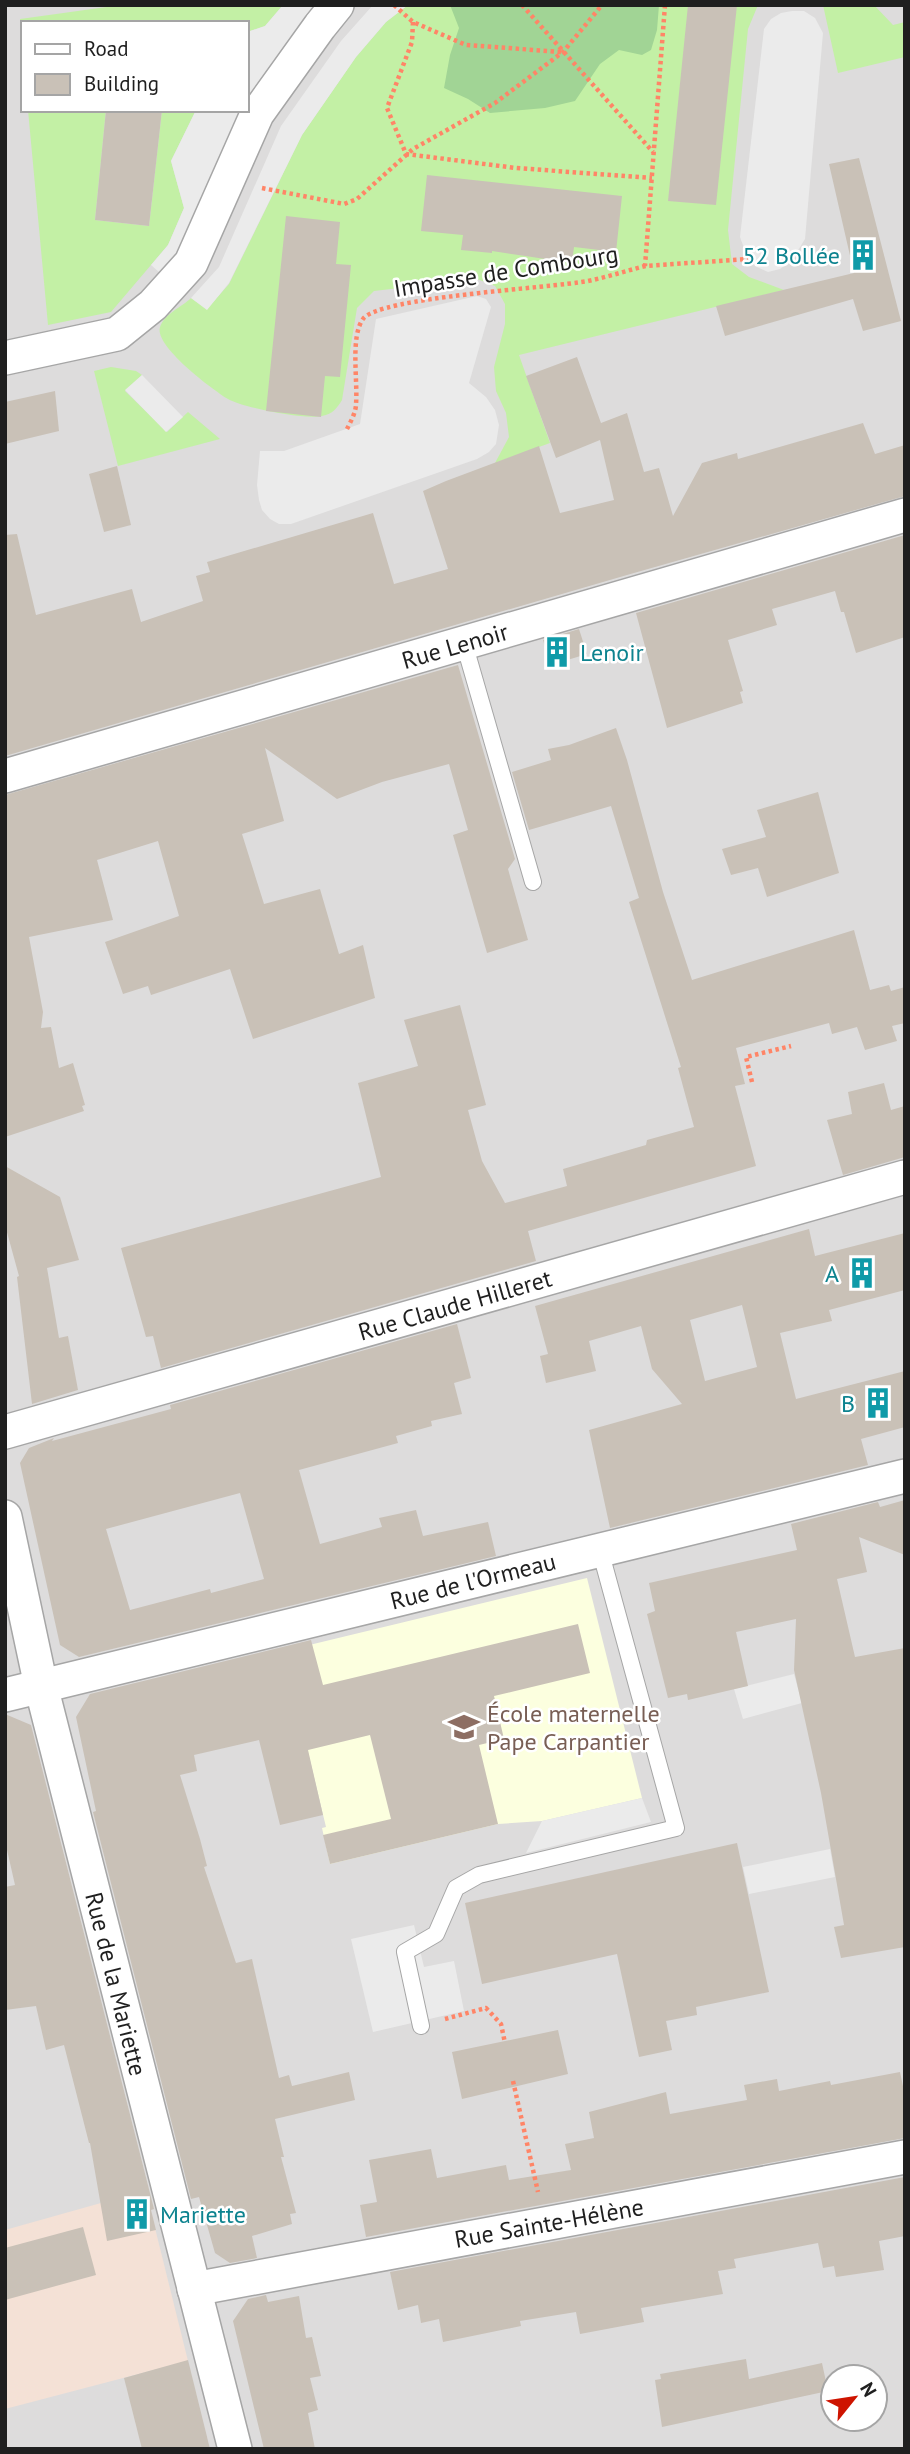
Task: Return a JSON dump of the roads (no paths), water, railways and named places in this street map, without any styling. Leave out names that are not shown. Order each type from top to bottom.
[{"type":"street","points":[[5,358],[117,334],[153,305],[191,263],[257,114],[337,5]]},
{"type":"street","name":"Rue Lenoir","points":[[5,776],[905,515]]},
{"type":"street","name":"Rue Claude Hilleret","points":[[5,1432],[905,1177]]},
{"type":"street","name":"Rue de l'Ormeau","points":[[5,1695],[905,1476]]},
{"type":"street","name":"Rue de la Mariette","points":[[5,1517],[41,1686],[235,2449]]},
{"type":"street","name":"Rue Sainte-Hélène","points":[[194,2289],[905,2157]]},
{"type":"lane","points":[[464,643],[533,882]]},
{"type":"lane","points":[[421,2026],[405,1952],[436,1934],[456,1888],[480,1875],[676,1828],[600,1550]]},
{"type":"place","name":"52 Bollée","points":[[863,255]]},
{"type":"place","name":"Lenoir","points":[[557,652]]},
{"type":"place","name":"A","points":[[862,1273]]},
{"type":"place","name":"B","points":[[878,1403]]},
{"type":"place","name":"École maternelle Pape Carpantier","points":[[464,1727]]},
{"type":"place","name":"Mariette","points":[[137,2214]]}]
